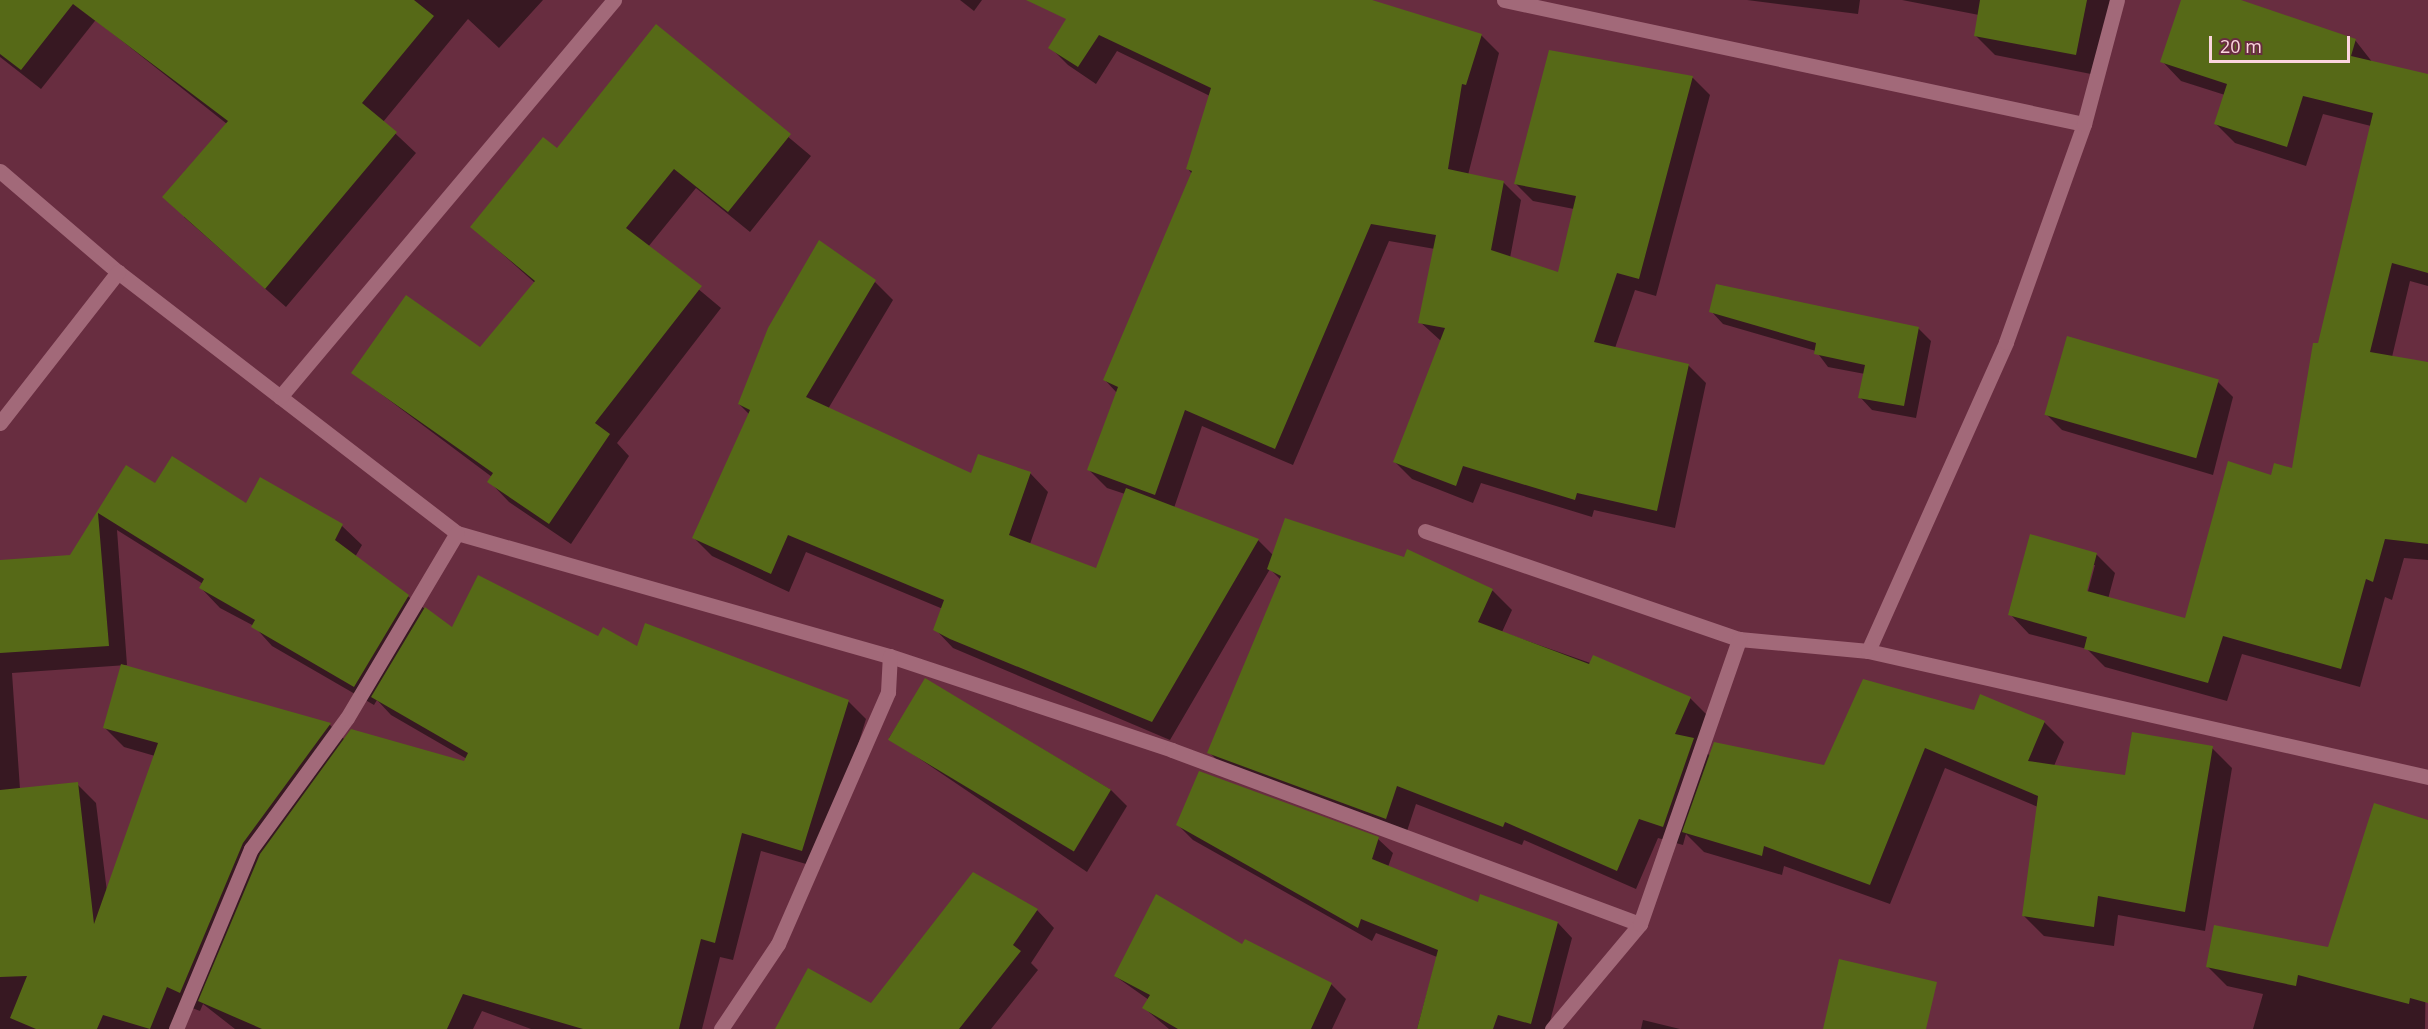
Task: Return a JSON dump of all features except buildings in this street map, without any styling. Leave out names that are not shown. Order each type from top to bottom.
[{"type":"street","points":[[280,397],[614,0]]},
{"type":"street","points":[[1504,0],[2084,124]]},
{"type":"street","points":[[1869,651],[2006,342],[2084,124],[2117,0]]},
{"type":"street","points":[[0,171],[118,272],[457,533],[890,656],[1172,750],[1640,924]]},
{"type":"street","points":[[0,423],[118,272]]},
{"type":"street","points":[[1425,531],[1738,639],[1869,651],[2428,777]]},
{"type":"street","points":[[176,1029],[251,849],[347,718],[457,533]]},
{"type":"street","points":[[1552,1029],[1640,924],[1738,639]]},
{"type":"street","points":[[721,1029],[778,944],[888,692],[890,656]]}]
